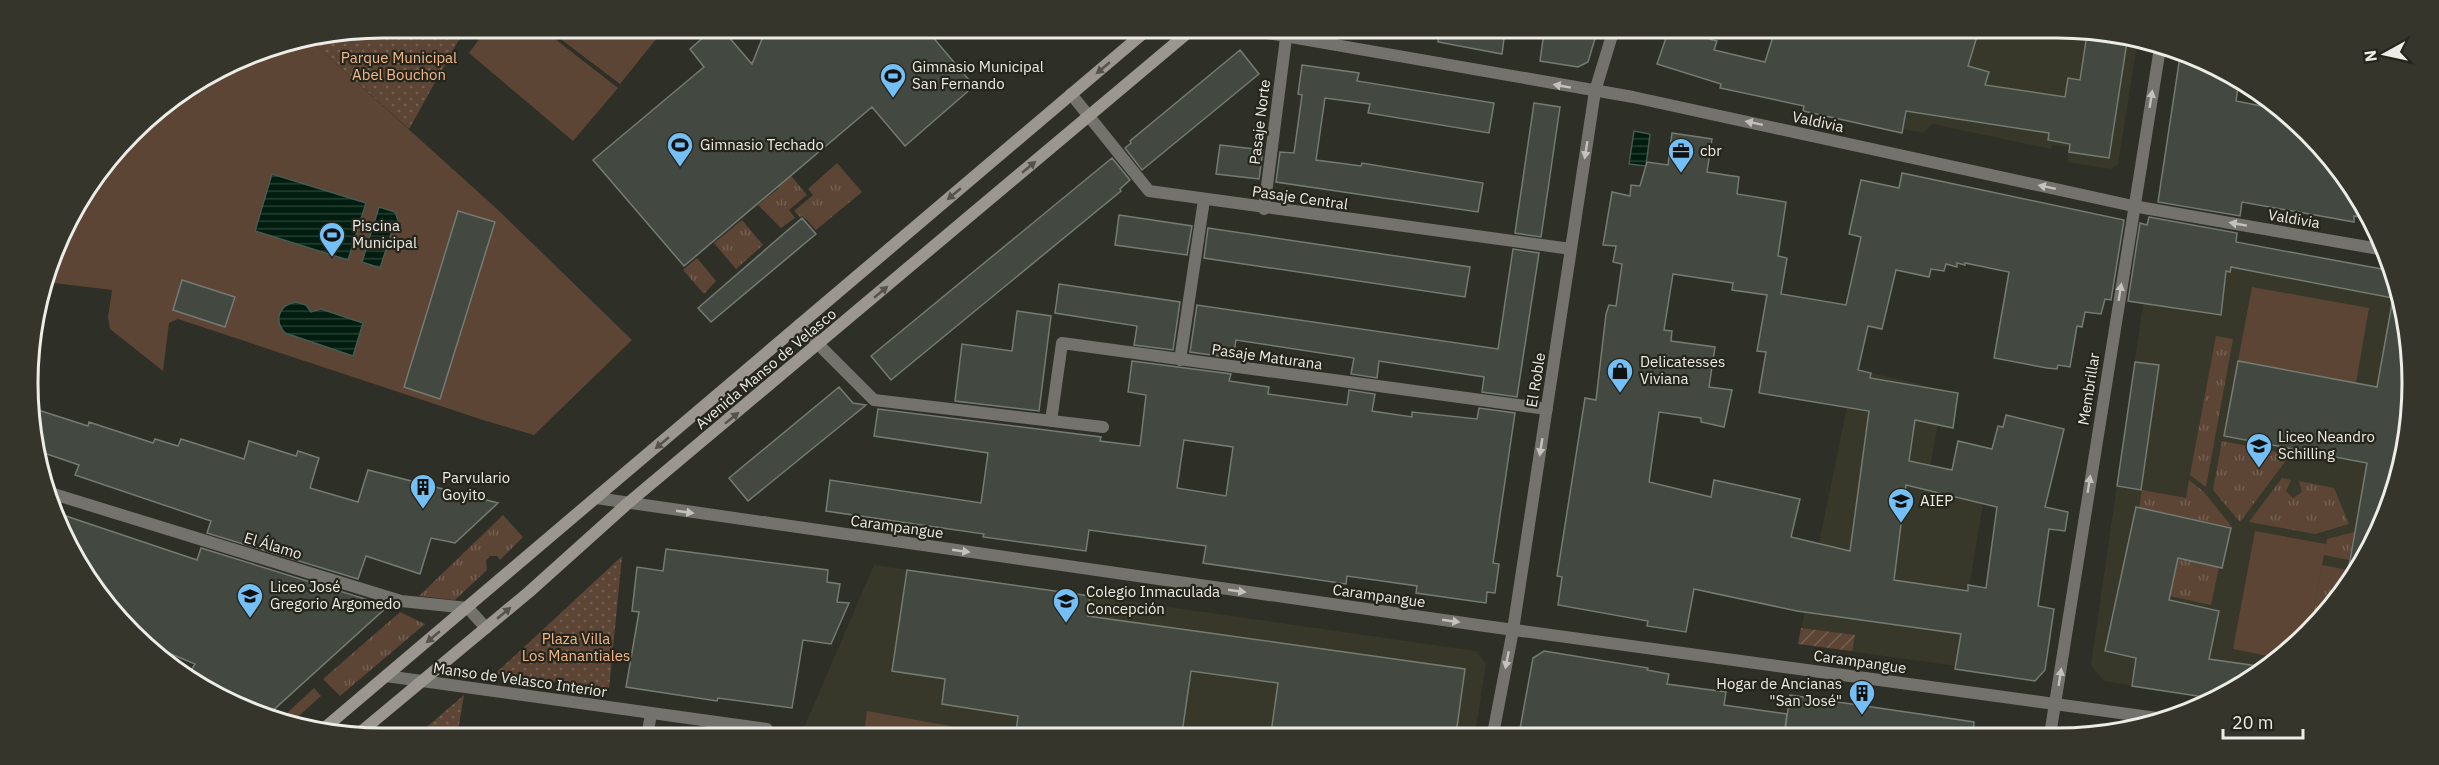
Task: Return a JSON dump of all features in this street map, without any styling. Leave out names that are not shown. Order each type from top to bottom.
[{"type":"main road","name":"Avenida Manso de Velasco","points":[[330,724],[1138,38]]},
{"type":"main road","name":"Avenida Manso de Velasco","points":[[367,727],[486,628],[627,504],[1182,38]]},
{"type":"street","name":"Valdivia","points":[[1286,38],[1595,91],[2133,206],[2374,248]]},
{"type":"street","name":"Pasaje Norte","points":[[1264,209],[1286,38]]},
{"type":"street","name":"El Roble","points":[[1494,728],[1513,630],[1595,91],[1611,38]]},
{"type":"street","name":"Membrillar","points":[[2051,728],[2159,53]]},
{"type":"street","name":"Pasaje Central","points":[[1071,94],[1149,191],[1264,209],[1571,249]]},
{"type":"street","points":[[1180,360],[1204,200]]},
{"type":"street","points":[[799,325],[874,400],[1103,427]]},
{"type":"street","name":"Pasaje Maturana","points":[[1051,421],[1062,343],[1547,409]]},
{"type":"street","name":"El Álamo","points":[[57,495],[401,601],[468,608]]},
{"type":"street","name":"Carampangue","points":[[596,498],[1513,630],[2145,716]]},
{"type":"street","points":[[468,608],[486,628]]},
{"type":"street","name":"Manso de Velasco Interior","points":[[386,676],[760,728]]},
{"type":"street","points":[[649,728],[651,713]]},
{"type":"shaded area","points":[[1929,38],[2079,38],[2137,47],[2118,164],[2111,169],[2067,162],[2069,147],[2052,145],[2051,149],[1932,124],[1923,133],[1903,129]]},
{"type":"shaded area","points":[[1634,131],[1650,134],[1646,166],[1629,164]]},
{"type":"shaded area","points":[[272,174],[366,203],[348,260],[255,231]]},
{"type":"shaded area","points":[[379,207],[395,212],[399,223],[393,228],[380,268],[362,262]]},
{"type":"shaded area","name":"Liceo Neandro Schilling","points":[[2149,217],[2237,233],[2236,242],[2380,269],[2379,272],[2383,272],[2390,293],[2399,337],[2402,382],[2395,450],[2375,515],[2355,555],[2330,593],[2284,642],[2248,669],[2200,696],[2104,681],[2091,665],[2143,304],[2136,302]]},
{"type":"shaded area","points":[[296,302],[306,305],[311,312],[321,309],[363,323],[353,356],[285,333],[280,324],[280,314],[285,306]]},
{"type":"shaded area","name":"AIEP","points":[[1855,369],[1944,390],[1926,489],[1983,504],[1956,666],[1798,644]]},
{"type":"shaded area","name":"Colegio Inmaculada Concepción","points":[[874,565],[1476,651],[1486,664],[1476,728],[804,728]]},
{"type":"green space","name":"Parque Municipal Abel Bouchon","points":[[360,38],[460,38],[409,129],[314,44]]},
{"type":"green space","points":[[480,38],[554,38],[618,88],[573,141],[469,53]]},
{"type":"green space","points":[[559,38],[657,38],[620,84]]},
{"type":"green space","name":"Piscina Municipal","points":[[314,44],[497,209],[632,340],[534,435],[178,319],[169,323],[163,371],[110,329],[108,317],[112,290],[52,283],[73,230],[109,172],[155,123],[210,84],[250,64]]},
{"type":"green space","points":[[837,163],[862,192],[816,230],[803,216],[800,217],[794,211],[813,195],[808,189]]},
{"type":"green space","points":[[782,165],[807,195],[789,210],[795,218],[781,228],[758,205],[779,188],[769,176]]},
{"type":"green space","points":[[742,220],[763,245],[736,269],[714,243]]},
{"type":"green space","points":[[697,258],[716,281],[704,294],[683,270]]},
{"type":"green space","points":[[2252,287],[2369,308],[2356,383],[2238,361]]},
{"type":"green space","points":[[2216,336],[2233,339],[2206,487],[2190,475]]},
{"type":"green space","points":[[2222,441],[2288,454],[2287,459],[2240,522],[2213,490]]},
{"type":"green space","points":[[2282,478],[2291,480],[2286,491],[2293,498],[2302,492],[2299,481],[2334,488],[2349,524],[2315,534],[2249,522]]},
{"type":"green space","points":[[2189,480],[2204,492],[2232,527],[2139,508],[2142,490],[2186,498]]},
{"type":"green space","points":[[503,515],[523,537],[500,560],[497,556],[490,556],[486,561],[487,570],[455,600],[419,596]]},
{"type":"green space","points":[[2255,531],[2326,544],[2313,613],[2267,656],[2233,649]]},
{"type":"green space","points":[[2354,532],[2349,560],[2324,555],[2327,539]]},
{"type":"green space","name":"Plaza Villa Los Manantiales","points":[[622,556],[609,689],[495,674]]},
{"type":"green space","points":[[2178,558],[2219,567],[2211,605],[2170,596]]},
{"type":"green space","points":[[2322,565],[2346,570],[2330,593],[2313,613]]},
{"type":"green space","points":[[400,612],[425,624],[340,696],[323,679]]},
{"type":"green space","points":[[1801,628],[1855,635],[1852,651],[1798,644]]},
{"type":"green space","points":[[314,688],[321,696],[298,717],[286,714]]},
{"type":"green space","points":[[464,695],[458,728],[426,728]]},
{"type":"green space","points":[[867,711],[961,728],[865,728]]},
{"type":"building","points":[[703,38],[730,38],[752,64],[762,38],[934,38],[974,86],[905,146],[872,107],[684,266],[593,160],[704,67],[690,49]]},
{"type":"building","points":[[1438,38],[1504,38],[1502,54],[1438,42]]},
{"type":"building","points":[[1543,38],[1595,38],[1588,62],[1578,67],[1540,61]]},
{"type":"building","points":[[1666,38],[1709,38],[1717,41],[1714,50],[1765,62],[1772,38],[1976,38],[1968,66],[1989,72],[1985,85],[2065,97],[2068,78],[2080,80],[2086,39],[2127,45],[2109,158],[2069,152],[2070,144],[2048,140],[2049,133],[1906,111],[1902,133],[1803,111],[1804,106],[1720,88],[1721,84],[1657,64]]},
{"type":"building","points":[[1240,50],[1259,74],[1142,170],[1125,148],[1131,143],[1130,141]]},
{"type":"building","points":[[2179,60],[2209,73],[2238,90],[2236,101],[2263,106],[2284,123],[2330,172],[2359,217],[2354,216],[2354,222],[2242,202],[2240,216],[2158,202]]},
{"type":"building","points":[[1302,65],[1359,73],[1357,81],[1494,103],[1489,133],[1368,113],[1370,104],[1325,98],[1316,160],[1361,166],[1362,163],[1483,183],[1478,212],[1276,182],[1280,152],[1294,153],[1302,95],[1298,94]]},
{"type":"building","points":[[1534,103],[1560,107],[1541,237],[1515,233]]},
{"type":"building","points":[[1672,133],[1712,139],[1707,172],[1739,177],[1737,194],[1786,202],[1778,256],[1787,258],[1781,294],[1846,305],[1861,237],[1849,234],[1861,180],[1899,188],[1902,173],[2124,220],[2111,300],[2105,299],[2101,314],[2085,312],[2082,327],[2077,326],[2070,367],[2058,365],[2057,369],[2047,368],[1994,358],[2009,272],[1957,263],[1957,267],[1946,264],[1944,271],[1931,269],[1929,277],[1896,270],[1882,329],[1868,326],[1858,370],[1871,373],[1870,378],[1958,393],[1953,428],[1915,420],[1909,461],[1952,470],[1958,441],[1992,449],[1998,426],[2003,427],[2006,415],[2064,429],[2045,507],[2068,512],[2065,531],[2049,529],[2038,606],[2054,609],[2045,670],[2035,681],[1955,669],[1961,634],[1797,611],[1694,589],[1686,632],[1647,626],[1648,621],[1558,605],[1562,577],[1557,576],[1585,398],[1596,400],[1606,314],[1609,305],[1616,306],[1622,264],[1613,262],[1616,246],[1603,245],[1612,192],[1630,196],[1631,185],[1640,186],[1647,162],[1668,165]],"holes":[[[1673,274],[1733,283],[1732,290],[1767,295],[1757,351],[1766,352],[1759,393],[1869,411],[1850,551],[1791,537],[1800,499],[1714,480],[1711,497],[1649,482],[1659,412],[1701,418],[1701,422],[1724,427],[1732,390],[1709,387],[1715,347],[1671,341],[1672,331],[1664,330]],[[1906,485],[1997,507],[1986,588],[1968,585],[1968,591],[1894,580]]]},
{"type":"building","points":[[1220,145],[1263,150],[1259,179],[1216,174]]},
{"type":"building","points":[[1112,158],[1130,180],[1120,189],[1121,191],[891,380],[871,356]]},
{"type":"building","points":[[458,211],[495,222],[440,399],[404,387]]},
{"type":"building","points":[[1119,215],[1192,226],[1187,255],[1115,245]]},
{"type":"building","points":[[2149,217],[2237,233],[2236,242],[2382,269],[2391,298],[2231,267],[2230,272],[2226,271],[2221,315],[2128,301],[2140,223],[2147,225]]},
{"type":"building","points":[[802,218],[816,234],[711,322],[698,308]]},
{"type":"building","points":[[1208,228],[1470,267],[1465,297],[1204,258]]},
{"type":"building","points":[[1513,249],[1539,253],[1517,397],[1482,392],[1484,377],[1379,361],[1377,378],[1351,374],[1354,358],[1236,340],[1233,358],[1190,352],[1197,305],[1498,349]]},
{"type":"building","points":[[182,280],[235,297],[225,327],[173,310]]},
{"type":"building","points":[[1059,284],[1180,302],[1173,350],[1134,345],[1137,326],[1055,313]]},
{"type":"building","points":[[2392,303],[2401,360],[2399,428],[2390,472],[2375,515],[2349,564],[2367,463],[2224,436],[2238,361],[2377,387]]},
{"type":"building","points":[[1017,311],[1051,316],[1039,411],[955,401],[962,344],[1012,351]]},
{"type":"building","points":[[1132,361],[1231,374],[1229,381],[1269,387],[1268,394],[1347,405],[1349,390],[1375,394],[1372,411],[1412,417],[1412,412],[1477,419],[1479,408],[1515,413],[1493,563],[1499,564],[1495,593],[1487,592],[1486,603],[1416,593],[1417,586],[1347,576],[1346,584],[1203,563],[1206,546],[1089,530],[1086,551],[983,537],[984,534],[826,511],[830,480],[981,503],[988,453],[874,436],[878,409],[1101,437],[1100,441],[1140,446],[1146,395],[1128,392]],"holes":[[[1184,440],[1233,447],[1226,496],[1177,488]]]},
{"type":"building","points":[[2135,362],[2159,365],[2141,490],[2117,486]]},
{"type":"building","points":[[839,387],[853,403],[866,405],[748,501],[729,478]]},
{"type":"building","points":[[38,410],[88,426],[89,422],[153,443],[155,439],[178,446],[181,439],[244,459],[249,441],[296,456],[298,451],[319,458],[310,488],[358,502],[368,470],[498,503],[455,543],[431,538],[420,574],[366,556],[358,579],[207,533],[211,521],[75,475],[79,465],[45,453]]},
{"type":"building","points":[[2136,507],[2231,528],[2222,568],[2178,558],[2169,600],[2219,611],[2209,659],[2253,665],[2199,696],[2132,686],[2136,658],[2105,651]]},
{"type":"building","name":"Liceo José Gregorio Argomedo","points":[[64,515],[197,560],[201,548],[388,606],[274,710],[250,701],[210,681],[192,669],[195,664],[168,653],[123,610],[84,555]]},
{"type":"building","points":[[666,549],[828,570],[827,582],[840,584],[837,602],[849,603],[831,644],[803,640],[792,708],[718,698],[717,701],[626,687],[639,612],[632,611],[637,567],[663,571]]},
{"type":"building","name":"Colegio Inmaculada Concepción","points":[[907,570],[1090,596],[1088,616],[1465,669],[1457,728],[1272,728],[1278,683],[1191,671],[1183,728],[1017,728],[1018,716],[942,704],[945,679],[892,671]]},
{"type":"building","points":[[1544,651],[1648,668],[1647,670],[1669,674],[1667,684],[1726,692],[1724,705],[1787,714],[1785,728],[1520,728],[1533,658]]},
{"type":"building","name":"Hogar de Ancianas \"San José\"","points":[[1790,695],[1974,722],[1974,728],[1785,728]]},
{"type":"place","name":"Gimnasio Municipal San Fernando","points":[[893,99]]},
{"type":"place","name":"Gimnasio Techado","points":[[680,168]]},
{"type":"place","name":"cbr","points":[[1681,174]]},
{"type":"place","name":"Piscina Municipal","points":[[332,258]]},
{"type":"place","name":"Delicatesses Viviana","points":[[1620,394]]},
{"type":"place","name":"Liceo Neandro Schilling","points":[[2259,469]]},
{"type":"place","name":"Parvulario Goyito","points":[[423,510]]},
{"type":"place","name":"AIEP","points":[[1901,524]]},
{"type":"place","name":"Liceo José Gregorio Argomedo","points":[[250,619]]},
{"type":"place","name":"Colegio Inmaculada Concepción","points":[[1066,624]]},
{"type":"place","name":"Hogar de Ancianas \"San José\"","points":[[1862,716]]}]
